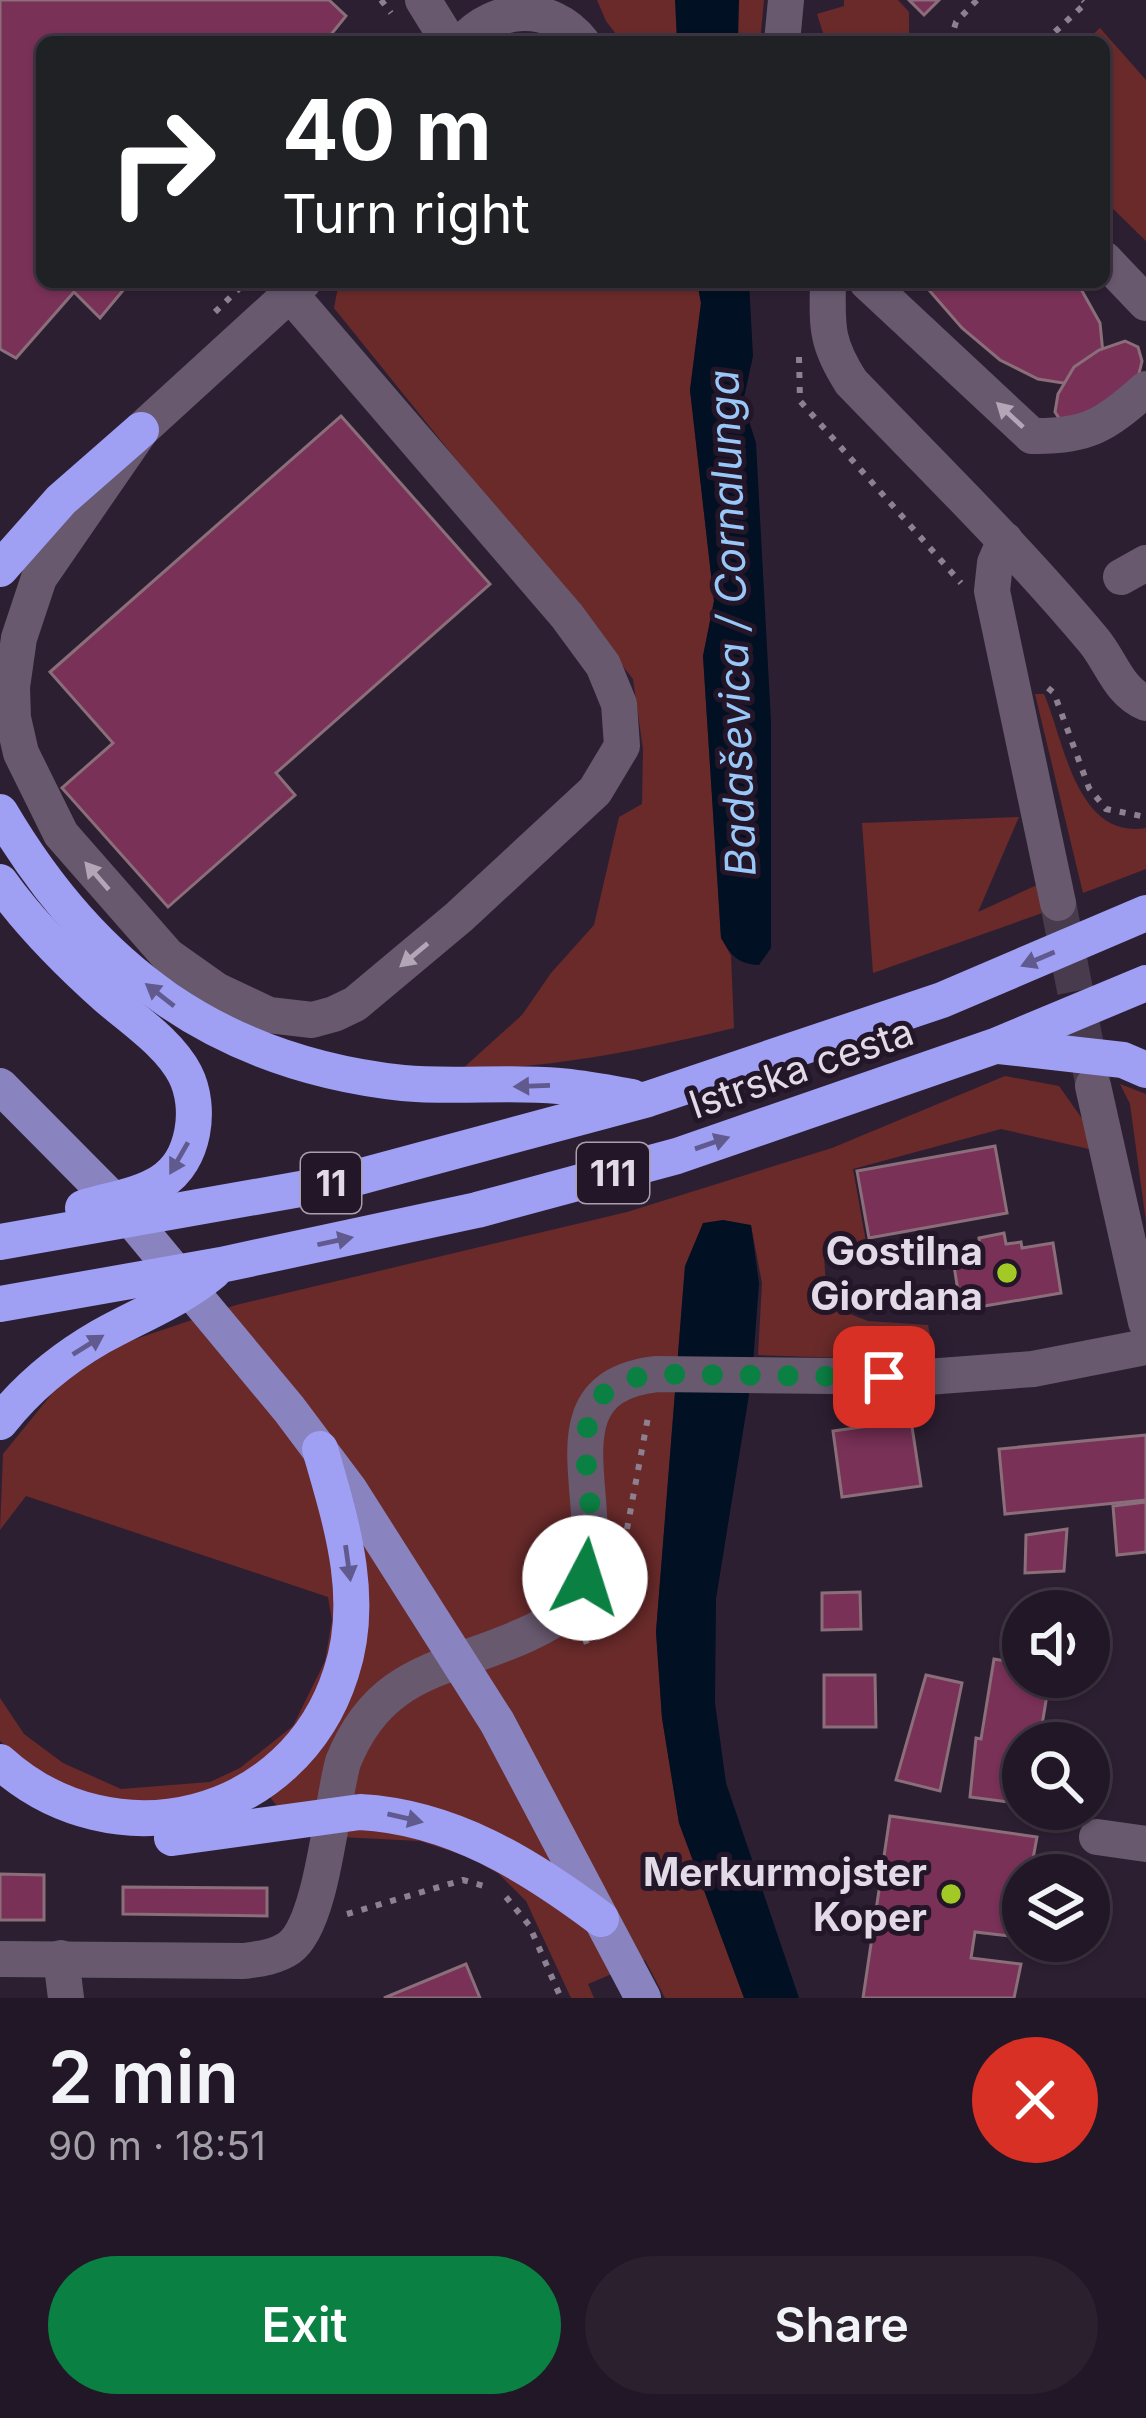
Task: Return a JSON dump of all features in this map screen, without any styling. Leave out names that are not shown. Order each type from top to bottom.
[{"type":"highway","points":[[0,568],[61,500],[141,430]]},
{"type":"highway","points":[[0,812],[35,872],[119,963],[185,1014],[254,1045],[318,1068],[381,1080],[478,1088],[557,1085],[648,1100]]},
{"type":"highway","points":[[0,882],[75,968],[172,1056],[185,1074],[194,1102],[194,1126],[185,1152],[162,1181],[52,1216],[4,1242]]},
{"type":"highway","name":"11","points":[[648,1100],[942,1000],[1146,914]]},
{"type":"highway","name":"111","points":[[995,1046],[1146,982]]},
{"type":"highway","points":[[995,1046],[1123,1060],[1146,1070]]},
{"type":"highway","name":"Istrska cesta","points":[[0,1304],[220,1265],[477,1210],[677,1156],[995,1046]]},
{"type":"highway","name":"Istrska cesta","points":[[4,1242],[340,1182],[648,1100]]},
{"type":"highway","points":[[0,1422],[26,1391],[68,1358],[189,1292],[220,1265]]},
{"type":"highway","points":[[0,1762],[40,1793],[123,1820],[195,1813],[258,1784],[292,1754],[321,1718],[341,1673],[351,1616],[351,1570],[320,1449]]},
{"type":"highway","points":[[0,1794],[58,1826],[134,1844],[289,1820],[385,1814],[457,1832],[530,1870],[601,1919]]},
{"type":"main road","points":[[0,1086],[127,1214],[320,1449],[401,1566],[497,1721],[633,1988]]},
{"type":"street","points":[[423,0],[445,36]]},
{"type":"street","points":[[783,36],[786,0]]},
{"type":"street","points":[[472,20],[516,12],[546,16],[576,36]]},
{"type":"street","points":[[1110,266],[1146,303]]},
{"type":"street","points":[[296,288],[567,616],[603,665],[619,704],[622,746],[595,791],[355,1004],[312,1020],[244,1005],[168,956],[61,833],[21,753],[13,718],[19,638],[39,578],[141,430],[296,288]]},
{"type":"street","points":[[828,288],[831,351],[851,382],[1005,540],[1106,656],[1120,685],[1146,703]]},
{"type":"street","points":[[873,288],[1032,436],[1070,436],[1111,419],[1146,389]]},
{"type":"street","points":[[1005,540],[995,563],[992,591],[1058,903]]},
{"type":"street","points":[[1093,1086],[1146,1322]]},
{"type":"street","points":[[0,1958],[244,1961],[291,1947],[315,1900],[343,1762],[351,1741],[380,1702],[416,1676],[490,1651],[551,1623],[574,1600],[589,1561],[592,1529],[584,1444],[596,1403],[608,1388],[626,1378],[949,1376],[1033,1369],[1146,1347]]},
{"type":"street","points":[[1097,1838],[1146,1844]]},
{"type":"street","points":[[61,1958],[66,1998]]},
{"type":"path","points":[[952,36],[956,22],[976,0]]},
{"type":"path","points":[[1050,36],[1086,2],[1083,0]]},
{"type":"path","points":[[800,348],[800,401],[927,548],[997,616]]},
{"type":"path","points":[[1042,684],[1054,693],[1089,788],[1106,809],[1146,818]]},
{"type":"path","points":[[336,1918],[463,1880],[500,1890],[529,1925],[561,1998]]},
{"type":"shaded area","points":[[597,0],[764,0],[761,36],[617,36]]},
{"type":"shaded area","points":[[844,0],[898,0],[909,12],[909,36],[824,36],[817,14],[844,6]]},
{"type":"shaded area","points":[[1110,39],[1146,80],[1146,241],[1110,206]]},
{"type":"shaded area","points":[[338,288],[698,288],[701,303],[690,390],[714,601],[703,656],[721,937],[731,956],[734,1028],[598,1056],[460,1071],[522,1015],[594,925],[619,817],[642,804],[643,749],[633,679],[334,308]]},
{"type":"shaded area","points":[[1035,694],[1044,694],[1076,783],[1088,803],[1103,819],[1122,828],[1146,828],[1146,869],[1083,893]]},
{"type":"shaded area","points":[[1019,817],[978,912],[1037,885],[1048,911],[873,973],[862,823]]},
{"type":"shaded area","points":[[1005,1076],[1059,1086],[1088,1127],[1089,1149],[1001,1129],[853,1169],[869,1259],[824,1254],[827,1305],[868,1321],[928,1325],[935,1361],[758,1355],[762,1283],[751,1225],[685,1266],[656,1632],[662,1718],[679,1823],[744,1998],[665,1998],[645,1960],[588,1984],[594,1998],[571,1998],[526,1901],[499,1874],[469,1857],[420,1841],[340,1837],[289,1820],[258,1783],[151,1801],[93,1797],[34,1768],[0,1741],[0,1698],[24,1734],[63,1763],[121,1789],[210,1782],[240,1768],[293,1726],[325,1661],[332,1620],[328,1597],[26,1496],[0,1530],[3,1454],[59,1385],[121,1344],[236,1305],[627,1212],[832,1148]]},
{"type":"shaded area","points":[[1120,1084],[1146,1094],[1146,1222],[1130,1104]]},
{"type":"water","points":[[675,0],[739,0],[738,36],[677,36]]},
{"type":"water","name":"Badaševica / Cornalunga","points":[[698,288],[749,288],[753,356],[743,402],[756,443],[771,722],[771,948],[759,965],[736,958],[721,938],[703,656],[714,601],[690,390],[701,303]]},
{"type":"water","points":[[723,1220],[751,1225],[759,1283],[752,1376],[716,1599],[715,1703],[726,1783],[799,1998],[744,1998],[679,1823],[662,1718],[656,1632],[685,1266],[703,1223]]},
{"type":"building","points":[[0,0],[329,0],[346,16],[330,36],[36,36],[36,288],[125,288],[100,318],[74,292],[16,358],[0,349]]},
{"type":"building","points":[[909,0],[939,0],[924,15]]},
{"type":"building","points":[[927,288],[1080,288],[1100,323],[1103,353],[1092,376],[1063,383],[1038,379],[1000,360],[962,328]]},
{"type":"building","points":[[1125,341],[1138,347],[1142,361],[1137,382],[1068,432],[1055,412],[1058,394],[1074,367],[1099,350]]},
{"type":"building","points":[[341,416],[490,584],[276,773],[295,795],[168,907],[62,788],[113,743],[50,672]]},
{"type":"building","points":[[995,1146],[1007,1213],[869,1238],[857,1171]]},
{"type":"building","name":"Gostilna Giordana","points":[[1004,1233],[1006,1244],[1021,1242],[1022,1248],[1053,1243],[1061,1293],[961,1310],[952,1253],[980,1248],[979,1238]]},
{"type":"building","points":[[911,1420],[921,1486],[842,1497],[833,1431]]},
{"type":"building","points":[[1146,1435],[1146,1500],[1005,1514],[999,1449]]},
{"type":"building","points":[[1146,1502],[1146,1552],[1117,1555],[1113,1506]]},
{"type":"building","points":[[1067,1529],[1064,1571],[1025,1573],[1026,1535]]},
{"type":"building","points":[[860,1592],[861,1629],[822,1630],[822,1593]]},
{"type":"building","points":[[994,1659],[1002,1660],[1002,1698],[1046,1698],[1042,1722],[1002,1722],[1002,1801],[970,1797],[976,1738],[981,1739]]},
{"type":"building","points":[[824,1675],[875,1675],[876,1727],[824,1727]]},
{"type":"building","points":[[926,1675],[962,1683],[940,1791],[896,1780]]},
{"type":"building","name":"Merkurmojster Koper","points":[[890,1816],[1037,1837],[1034,1854],[1002,1854],[1002,1935],[975,1932],[971,1958],[1021,1964],[1014,1998],[863,1998]]},
{"type":"building","points":[[0,1874],[44,1875],[44,1920],[0,1920]]},
{"type":"building","points":[[123,1887],[267,1888],[267,1916],[123,1914]]},
{"type":"building","points":[[466,1964],[480,1998],[384,1998]]},
{"type":"tunnel","points":[[1058,903],[1093,1082]]},
{"type":"place","name":"Gostilna Giordana","points":[[1007,1273]]},
{"type":"place","name":"Merkurmojster Koper","points":[[951,1894]]},
{"type":"route","points":[[585,1578],[592,1529],[584,1444],[588,1420],[608,1388],[626,1378],[657,1374],[884,1377]]}]
